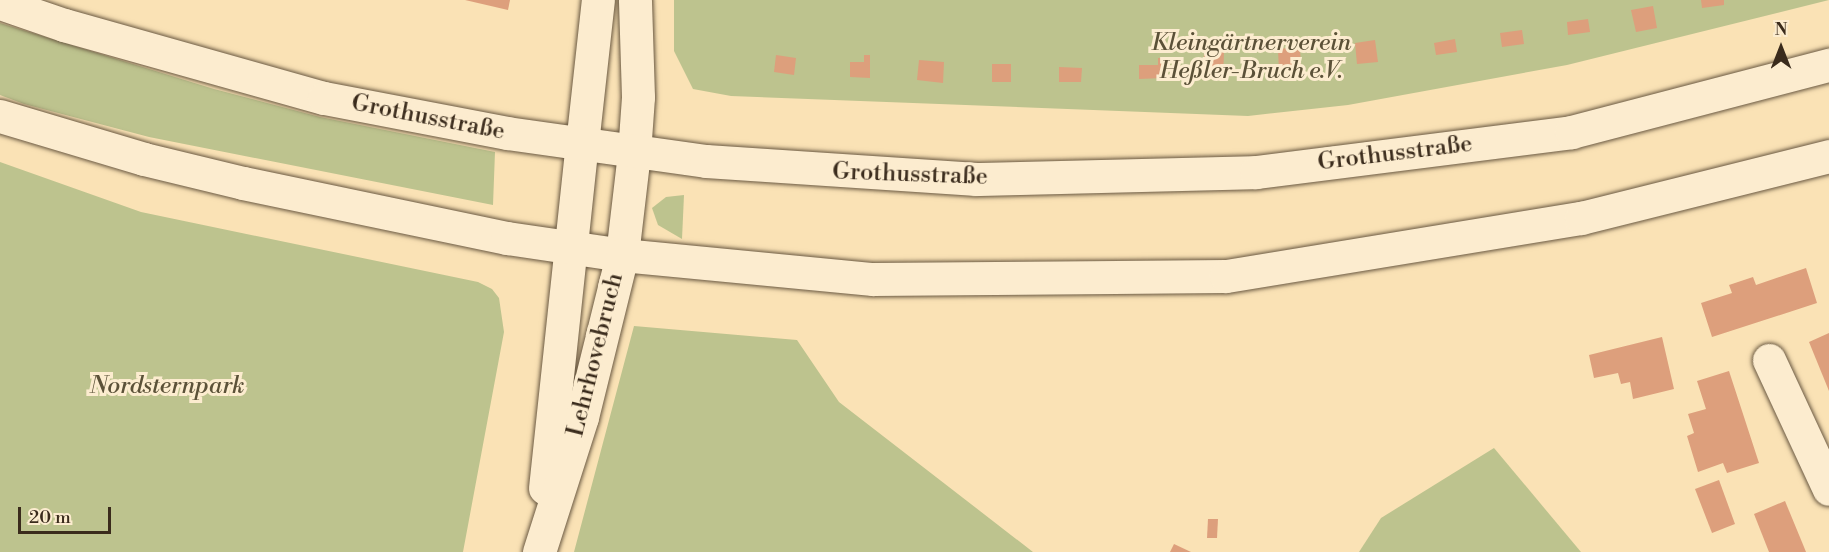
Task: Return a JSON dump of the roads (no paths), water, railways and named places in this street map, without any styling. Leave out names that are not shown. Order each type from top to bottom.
[{"type":"main road","name":"Lehrhovebruch","points":[[538,552],[573,250],[598,0]]},
{"type":"main road","name":"Lehrhovebruch","points":[[538,552],[582,417],[622,255],[638,97],[635,0]]},
{"type":"main road","name":"Grothusstraße","points":[[0,3],[64,26],[324,98],[634,153],[810,170],[976,179],[1256,172],[1571,132],[1829,65]]},
{"type":"main road","points":[[0,116],[232,180],[573,250],[873,279],[1226,276],[1581,218],[1829,156]]},
{"type":"main road","points":[[1769,360],[1829,489]]},
{"type":"park label","name":"Kleingärtnerverein Heßler-Bruch e.V.","points":[[1251,58]]},
{"type":"park label","name":"Nordsternpark","points":[[167,387]]}]
